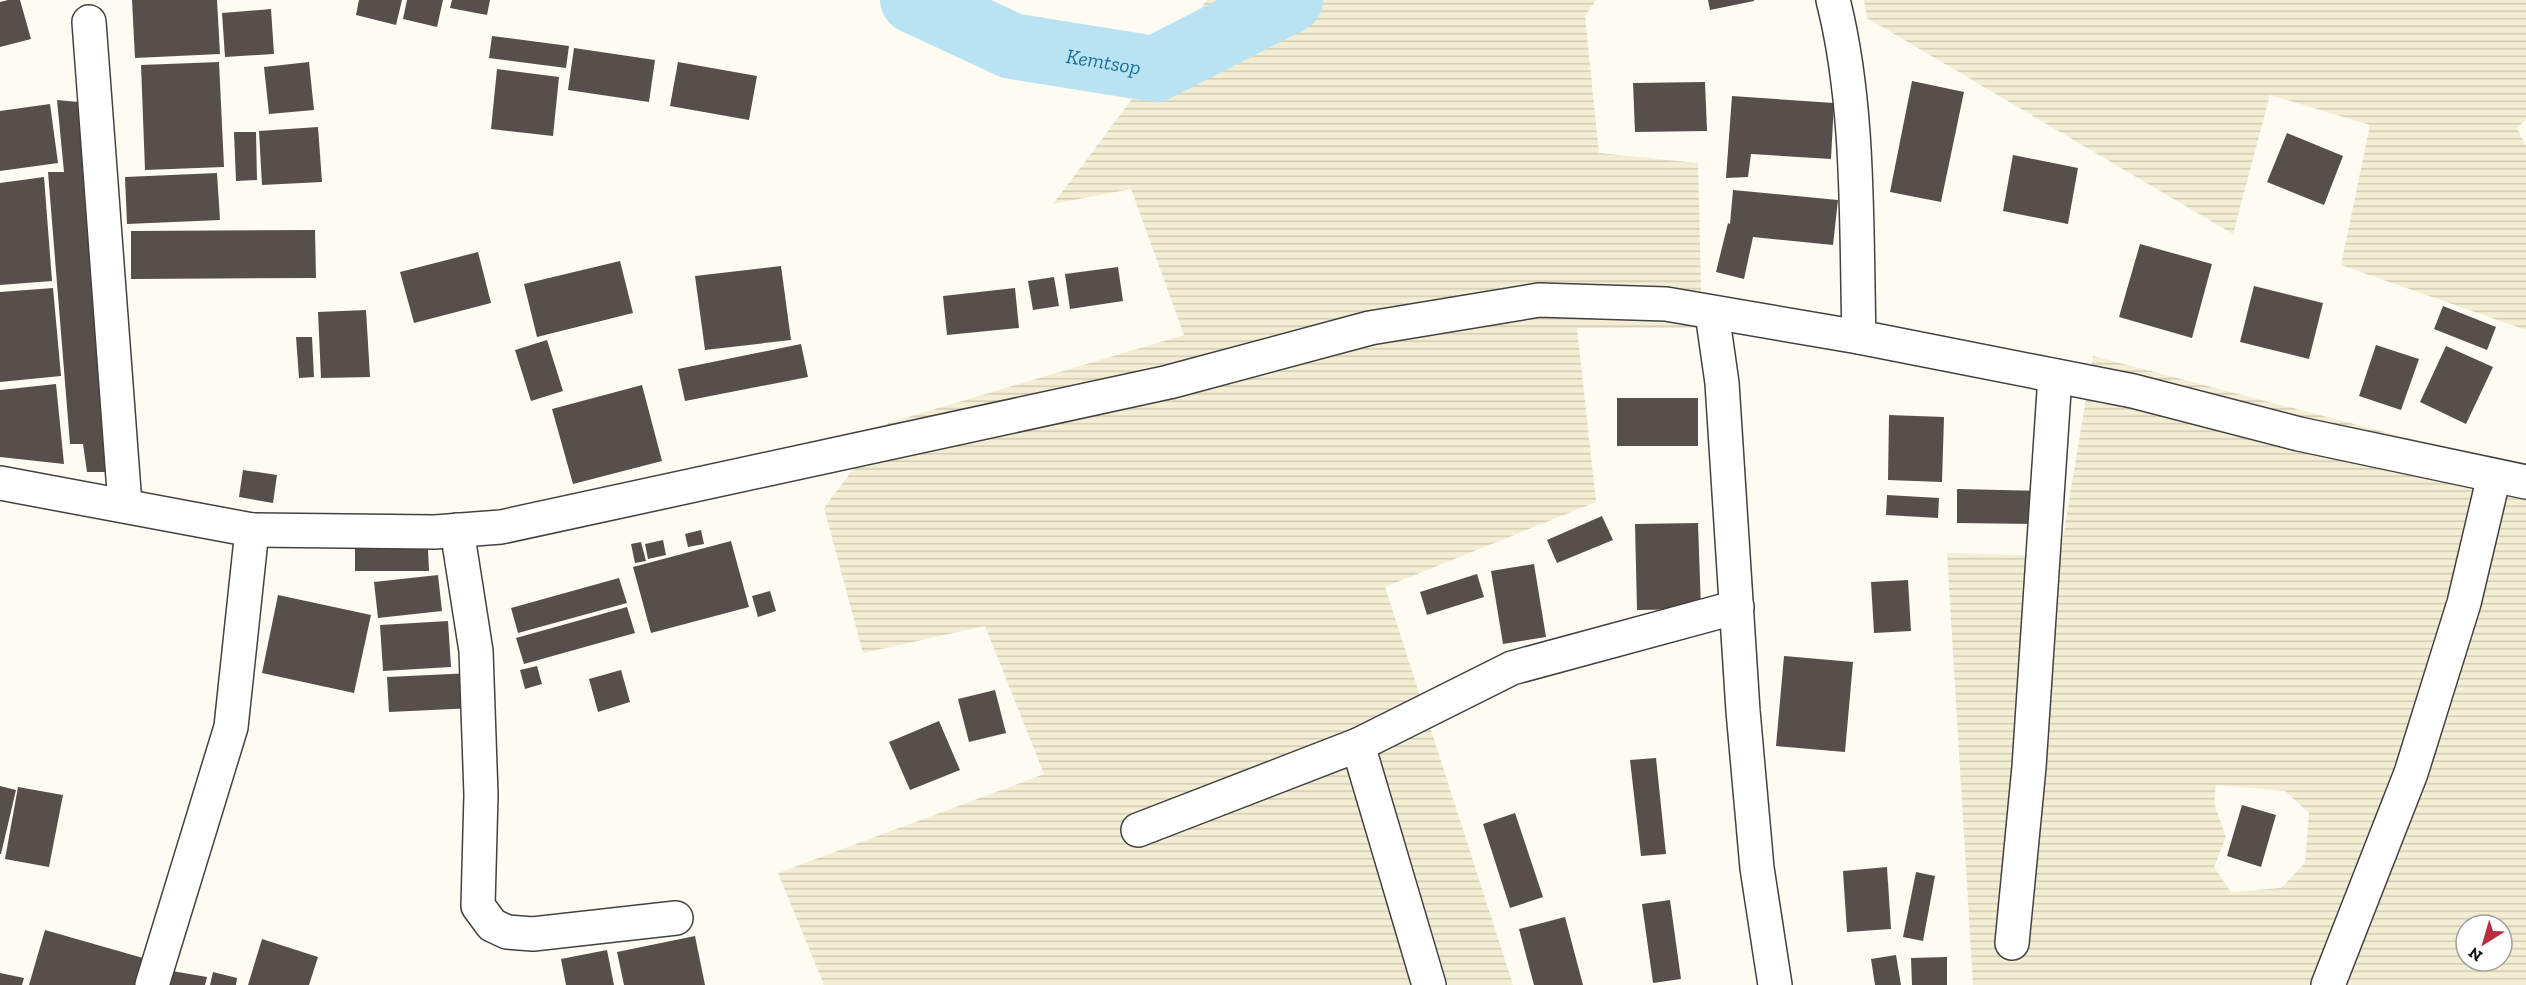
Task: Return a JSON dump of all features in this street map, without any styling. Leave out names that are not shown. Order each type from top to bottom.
[{"type":"street","points":[[1833,0],[1844,41],[1852,123],[1859,338]]},
{"type":"street","points":[[89,22],[125,505]]},
{"type":"street","points":[[0,483],[252,530],[457,530],[501,527],[1169,382],[1370,328],[1539,300],[1666,304],[1859,338],[2133,391],[2299,434],[2526,482]]},
{"type":"street","points":[[1712,313],[1722,383],[1757,868],[1775,985]]},
{"type":"street","points":[[2013,943],[2029,767],[2055,376]]},
{"type":"street","points":[[2328,985],[2411,773],[2464,603],[2494,476]]},
{"type":"street","points":[[152,985],[231,727],[252,530]]},
{"type":"street","points":[[457,530],[476,651],[482,795],[478,906],[492,925],[507,933],[533,934],[676,918]]},
{"type":"street","points":[[1138,830],[1358,746],[1512,668],[1737,607]]},
{"type":"street","points":[[1358,746],[1429,985]]},
{"type":"shaded area","points":[[1207,0],[1596,0],[1585,16],[1599,153],[1698,163],[1702,328],[1577,328],[1596,502],[1385,587],[1513,985],[824,985],[778,873],[1044,774],[985,626],[863,653],[824,508],[888,423],[1184,335],[1131,189],[1053,204]]},
{"type":"shaded area","points":[[1864,0],[2526,0],[2526,119],[2517,128],[2526,146],[2526,330],[2341,265],[2370,125],[2270,95],[2233,234],[1867,18]]},
{"type":"shaded area","points":[[2093,356],[2526,469],[2526,985],[1973,985],[1947,553],[2060,556]],"holes":[[[2216,785],[2285,791],[2309,813],[2305,863],[2281,888],[2231,892],[2214,867],[2226,837],[2214,803]]]},
{"type":"building","points":[[20,0],[31,39],[0,47],[0,2]]},
{"type":"building","points":[[132,0],[217,0],[220,54],[135,58]]},
{"type":"building","points":[[359,0],[402,0],[396,25],[356,15]]},
{"type":"building","points":[[407,0],[443,0],[437,27],[403,19]]},
{"type":"building","points":[[452,0],[490,0],[487,15],[450,8]]},
{"type":"building","points":[[1708,0],[1754,0],[1754,1],[1710,10]]},
{"type":"building","points":[[271,9],[274,54],[225,57],[222,13]]},
{"type":"building","points":[[492,36],[569,46],[566,68],[489,58]]},
{"type":"building","points":[[574,48],[655,60],[649,102],[568,90]]},
{"type":"building","points":[[219,62],[224,167],[145,170],[141,65]]},
{"type":"building","points":[[309,62],[314,110],[269,114],[264,67]]},
{"type":"building","points":[[678,62],[757,76],[749,120],[670,106]]},
{"type":"building","points":[[497,69],[559,77],[553,136],[491,129]]},
{"type":"building","points":[[1912,81],[1964,92],[1941,202],[1890,192]]},
{"type":"building","points":[[1705,82],[1707,131],[1635,132],[1633,83]]},
{"type":"building","points":[[1732,96],[1834,103],[1831,159],[1751,154],[1748,177],[1726,178]]},
{"type":"building","points":[[57,100],[89,103],[119,472],[87,472],[83,444],[70,444],[48,172],[64,172]]},
{"type":"building","points":[[50,104],[58,163],[0,171],[0,111]]},
{"type":"building","points":[[318,127],[322,182],[262,185],[259,131]]},
{"type":"building","points":[[234,132],[256,132],[257,180],[236,181]]},
{"type":"building","points":[[2287,133],[2343,156],[2324,205],[2267,182]]},
{"type":"building","points":[[2013,155],[2078,168],[2068,224],[2003,211]]},
{"type":"building","points":[[217,173],[220,220],[127,224],[125,177]]},
{"type":"building","points":[[44,177],[52,281],[0,285],[0,183]]},
{"type":"building","points":[[1733,190],[1838,200],[1833,245],[1753,237],[1744,279],[1716,272],[1728,223],[1730,224]]},
{"type":"building","points":[[315,230],[316,278],[131,279],[131,231]]},
{"type":"building","points":[[2140,244],[2212,264],[2192,338],[2119,317]]},
{"type":"building","points":[[478,252],[491,303],[414,323],[400,272]]},
{"type":"building","points":[[620,261],[633,313],[537,337],[524,284]]},
{"type":"building","points":[[781,266],[791,340],[705,350],[695,276]]},
{"type":"building","points":[[1118,267],[1123,301],[1070,309],[1065,274]]},
{"type":"building","points":[[1054,277],[1059,306],[1033,310],[1028,281]]},
{"type":"building","points":[[2254,286],[2323,303],[2309,359],[2240,342]]},
{"type":"building","points":[[53,288],[61,376],[0,382],[0,292]]},
{"type":"building","points":[[1015,288],[1019,328],[947,335],[943,296]]},
{"type":"building","points":[[2443,306],[2496,327],[2487,350],[2434,329]]},
{"type":"building","points":[[366,310],[370,377],[321,378],[318,312]]},
{"type":"building","points":[[296,337],[312,337],[314,377],[299,378]]},
{"type":"building","points":[[547,340],[563,391],[531,401],[515,350]]},
{"type":"building","points":[[801,344],[808,377],[685,401],[678,369]]},
{"type":"building","points":[[2376,345],[2419,359],[2401,410],[2359,396]]},
{"type":"building","points":[[2446,346],[2493,367],[2466,424],[2420,402]]},
{"type":"building","points":[[56,384],[64,464],[0,457],[0,390]]},
{"type":"building","points":[[642,385],[662,461],[573,484],[552,409]]},
{"type":"building","points":[[1617,398],[1698,398],[1698,446],[1617,446]]},
{"type":"building","points":[[1889,415],[1944,417],[1942,482],[1888,480]]},
{"type":"building","points":[[243,470],[277,475],[273,503],[239,497]]},
{"type":"building","points":[[1957,489],[2045,491],[2045,524],[1957,523]]},
{"type":"building","points":[[1887,495],[1939,498],[1938,518],[1886,515]]},
{"type":"building","points":[[1602,516],[1613,540],[1557,563],[1547,540]]},
{"type":"building","points":[[1698,523],[1701,609],[1637,610],[1635,524]]},
{"type":"building","points":[[701,530],[704,544],[688,547],[685,534]]},
{"type":"building","points":[[663,540],[666,555],[648,559],[645,544]]},
{"type":"building","points":[[731,541],[749,607],[651,633],[633,567]]},
{"type":"building","points":[[641,542],[646,561],[635,563],[631,544]]},
{"type":"building","points":[[355,549],[428,549],[429,571],[355,571]]},
{"type":"building","points":[[1534,564],[1546,637],[1503,644],[1491,571]]},
{"type":"building","points":[[1477,574],[1484,597],[1427,615],[1420,592]]},
{"type":"building","points":[[438,575],[442,611],[378,618],[374,582]]},
{"type":"building","points":[[619,578],[627,603],[518,633],[511,608]]},
{"type":"building","points":[[1908,580],[1911,631],[1874,633],[1871,582]]},
{"type":"building","points":[[770,591],[776,611],[758,617],[752,596]]},
{"type":"building","points":[[278,595],[371,615],[354,693],[262,673]]},
{"type":"building","points":[[627,607],[635,633],[524,664],[516,638]]},
{"type":"building","points":[[448,621],[451,667],[383,671],[380,625]]},
{"type":"building","points":[[1784,656],[1853,662],[1845,752],[1776,746]]},
{"type":"building","points":[[537,666],[542,684],[525,689],[520,670]]},
{"type":"building","points":[[621,670],[630,702],[598,712],[589,679]]},
{"type":"building","points":[[472,673],[474,708],[389,712],[387,677]]},
{"type":"building","points":[[995,690],[1006,733],[969,742],[958,699]]},
{"type":"building","points":[[939,721],[960,770],[910,790],[889,742]]},
{"type":"building","points":[[1656,758],[1666,854],[1641,856],[1630,760]]},
{"type":"building","points":[[0,786],[16,790],[1,854],[0,854]]},
{"type":"building","points":[[18,787],[63,795],[49,867],[5,859]]},
{"type":"building","points":[[2242,805],[2276,815],[2261,867],[2227,856]]},
{"type":"building","points":[[1515,813],[1543,897],[1510,908],[1483,824]]},
{"type":"building","points":[[1887,867],[1891,929],[1847,932],[1843,871]]},
{"type":"building","points":[[1916,872],[1935,876],[1923,941],[1903,937]]},
{"type":"building","points":[[1670,900],[1681,979],[1653,983],[1642,904]]},
{"type":"building","points":[[1565,917],[1583,985],[1534,985],[1519,929]]},
{"type":"building","points":[[45,930],[143,958],[135,985],[29,985]]},
{"type":"building","points":[[695,936],[705,985],[624,985],[617,952]]},
{"type":"building","points":[[262,939],[318,957],[309,985],[248,985]]},
{"type":"building","points":[[607,950],[614,985],[566,985],[561,959]]},
{"type":"building","points":[[1896,955],[1901,985],[1875,985],[1871,959]]},
{"type":"building","points":[[1947,957],[1947,985],[1912,985],[1911,958]]},
{"type":"building","points":[[172,971],[207,977],[205,985],[170,985]]},
{"type":"building","points":[[213,972],[237,978],[236,985],[210,985]]},
{"type":"building","points":[[0,973],[24,978],[22,985],[0,985]]},
{"type":"waterway","name":"Kemtsop","points":[[913,0],[1012,46],[1155,69],[1290,0]]}]
